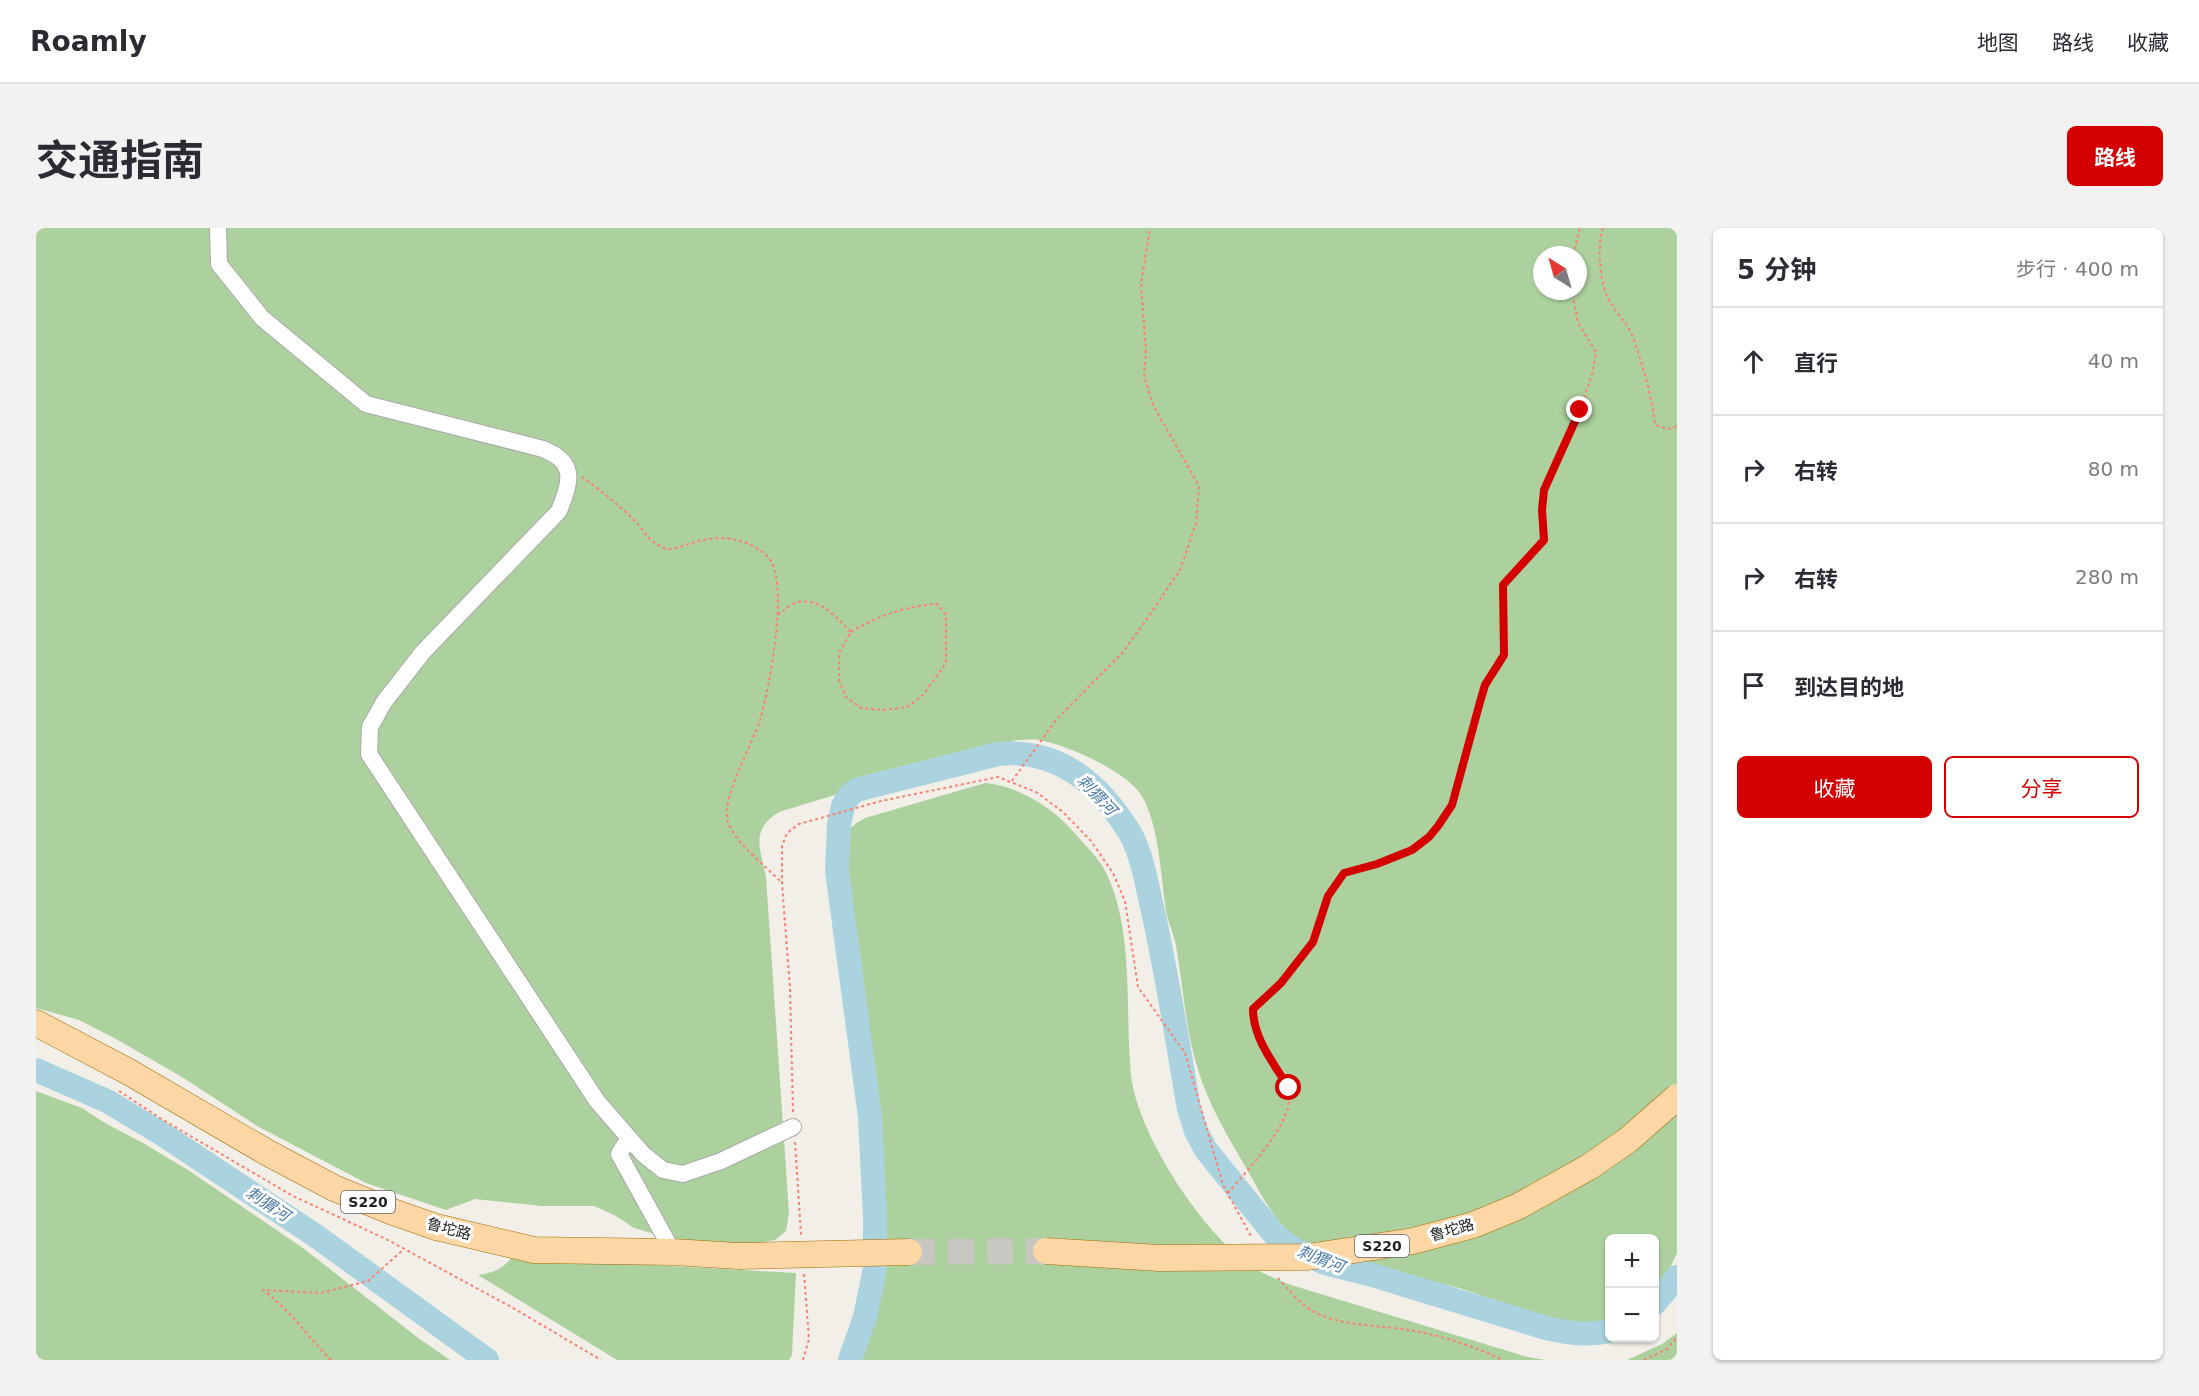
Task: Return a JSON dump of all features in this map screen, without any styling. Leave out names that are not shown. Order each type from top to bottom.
[{"type":"main road","name":"鲁坨路","points":[[36,1023],[129,1072],[268,1153],[334,1188],[436,1227],[534,1250],[673,1252],[738,1256],[909,1252]]},
{"type":"main road","name":"鲁坨路","points":[[1046,1251],[1159,1258],[1308,1257],[1413,1241],[1473,1225],[1517,1207],[1590,1167],[1628,1140],[1677,1097]]},
{"type":"street","points":[[218,228],[219,264],[262,318],[366,404],[543,449],[559,455],[567,466],[568,487],[559,511],[423,652],[384,702],[370,727],[369,754],[597,1101],[643,1154],[663,1170],[683,1174],[722,1161],[794,1127]]},
{"type":"street","points":[[629,1138],[618,1154],[673,1252]]},
{"type":"path","points":[[1012,781],[1056,720],[1123,652],[1149,616],[1180,570],[1196,523],[1199,486],[1153,405],[1144,376],[1146,352],[1141,284],[1150,228]]},
{"type":"path","points":[[1575,246],[1580,228]]},
{"type":"path","points":[[1603,228],[1599,236],[1602,276],[1607,296],[1631,333],[1651,391],[1655,424],[1669,429],[1677,426]]},
{"type":"path","points":[[1227,1193],[1275,1136],[1288,1112],[1289,1088],[1269,1056],[1253,1023],[1253,1009],[1281,983],[1313,942],[1328,896],[1344,873],[1377,864],[1412,850],[1429,837],[1452,805],[1482,693],[1504,655],[1503,585],[1544,540],[1542,510],[1544,490],[1580,410],[1593,371],[1596,352],[1578,323],[1574,300]]},
{"type":"path","points":[[567,466],[638,524],[657,544],[669,549],[704,539],[729,537],[753,545],[769,558],[776,577],[779,602],[773,655],[760,720],[730,792],[727,821],[738,838],[782,883]]},
{"type":"path","points":[[778,615],[797,602],[816,604],[830,611],[851,632]]},
{"type":"path","points":[[937,604],[946,615],[946,663],[923,695],[907,706],[883,710],[861,708],[846,697],[839,680],[839,652],[851,632],[873,618],[922,605],[937,604]]},
{"type":"path","points":[[802,1245],[794,1127],[790,989],[782,883],[782,846],[787,833],[800,824],[881,801],[998,777],[1012,781],[1050,801],[1091,841],[1113,873],[1125,901],[1138,987],[1185,1053],[1223,1185],[1252,1238]]},
{"type":"path","points":[[331,1360],[308,1338],[276,1300],[263,1290],[321,1293],[368,1281],[404,1249]]},
{"type":"path","points":[[802,1360],[809,1339],[804,1268]]},
{"type":"path","points":[[1276,1276],[1311,1311],[1332,1319],[1417,1331],[1487,1352],[1503,1360]]},
{"type":"path","points":[[1644,1360],[1667,1348],[1677,1336]]},
{"type":"green space","points":[[36,228],[1677,228],[1677,1253],[1659,1285],[1659,1234],[1605,1234],[1605,1324],[1582,1326],[1563,1323],[1459,1288],[1401,1274],[1309,1246],[1281,1224],[1261,1194],[1219,1120],[1196,1063],[1189,1034],[1175,942],[1166,911],[1155,833],[1146,804],[1131,783],[1107,767],[1064,747],[1039,740],[1016,740],[779,812],[764,826],[759,840],[766,877],[789,1213],[786,1231],[775,1240],[732,1243],[682,1240],[634,1228],[616,1216],[594,1206],[542,1206],[475,1199],[446,1210],[366,1183],[257,1126],[182,1077],[79,1020],[36,1008]]},
{"type":"green space","points":[[985,783],[1020,792],[1053,812],[1092,852],[1103,867],[1119,908],[1123,931],[1126,954],[1130,1069],[1138,1105],[1161,1157],[1177,1183],[1195,1209],[1233,1251],[1255,1269],[1288,1284],[1528,1357],[1546,1360],[854,1360],[876,1296],[884,1210],[876,1117],[846,864],[846,836],[852,827],[865,818]]},
{"type":"green space","points":[[36,1091],[82,1108],[188,1170],[303,1248],[450,1360],[36,1360]]},
{"type":"green space","points":[[512,1257],[796,1273],[792,1355],[789,1360],[617,1360],[478,1275],[497,1270]]},
{"type":"green space","points":[[1677,1333],[1677,1360],[1627,1360],[1662,1344]]},
{"type":"waterway","name":"刺猬河","points":[[850,1360],[865,1317],[875,1268],[875,1218],[870,1117],[837,871],[839,825],[843,806],[856,790],[998,754],[1040,757],[1058,763],[1075,773],[1105,799],[1130,833],[1142,863],[1147,885],[1164,964],[1189,1109],[1196,1131],[1206,1150],[1274,1234],[1293,1249],[1325,1263],[1369,1274],[1546,1328],[1578,1333],[1605,1332]]},
{"type":"waterway","name":"刺猬河","points":[[36,1070],[107,1101],[162,1134],[316,1236],[487,1360]]},
{"type":"waterway","name":"刺猬河","points":[[1659,1298],[1677,1277]]},
{"type":"tunnel","points":[[909,1252],[1046,1251]]},
{"type":"route","points":[[1289,1088],[1269,1056],[1253,1023],[1253,1009],[1281,983],[1313,942],[1328,896],[1344,873],[1377,864],[1412,850],[1429,837],[1452,805],[1485,685],[1504,655],[1503,585],[1544,540],[1542,510],[1544,490],[1580,410]]}]
